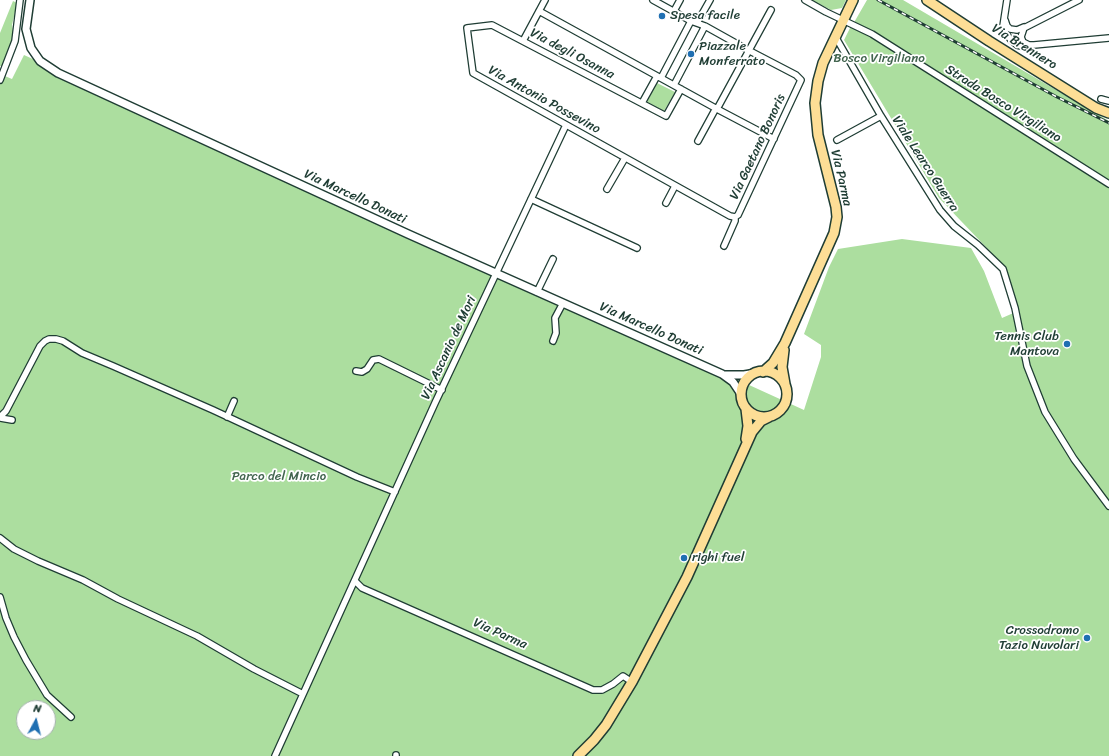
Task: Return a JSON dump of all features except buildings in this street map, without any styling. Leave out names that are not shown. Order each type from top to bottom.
[{"type":"main road","name":"Via Parma","points":[[759,372],[773,363],[785,343],[831,242],[836,224],[836,207],[819,140],[815,113],[816,93],[820,72],[825,58],[842,20],[853,0]]},
{"type":"main road","name":"Via Brennero","points":[[927,0],[1096,108],[1109,113]]},
{"type":"main road","name":"Via Parma","points":[[785,343],[782,367],[785,384]]},
{"type":"main road","points":[[578,756],[606,725],[632,682],[687,577],[726,492],[744,448],[755,427],[779,412],[784,405],[787,395],[785,384],[775,374],[759,372],[746,381],[742,388],[742,402],[746,409],[748,426],[744,448]]},
{"type":"main road","points":[[746,409],[760,417],[769,417]]},
{"type":"street","points":[[0,80],[15,41],[20,0]]},
{"type":"street","name":"Via Marcello Donati","points":[[30,0],[26,29],[31,48],[40,61],[58,73],[496,274],[722,374],[734,382],[741,394]]},
{"type":"street","points":[[523,41],[546,0]]},
{"type":"street","points":[[652,0],[694,22],[705,26],[748,50]]},
{"type":"street","points":[[674,11],[680,0]]},
{"type":"street","points":[[642,103],[694,22],[710,0]]},
{"type":"street","name":"Strada Bosco Virgiliano","points":[[805,0],[872,34],[1109,184]]},
{"type":"street","points":[[1007,0],[1003,26],[1006,34],[1011,40],[1021,46],[1109,38]]},
{"type":"street","points":[[1064,7],[1065,0]]},
{"type":"street","points":[[1005,14],[1005,23],[1010,29],[1017,30],[1026,27],[1079,0]]},
{"type":"street","points":[[698,141],[771,10]]},
{"type":"street","points":[[539,11],[716,109],[774,139]]},
{"type":"street","name":"Via degli Osanna","points":[[492,25],[666,116],[681,89]]},
{"type":"street","name":"Via Antonio Possevino","points":[[492,25],[468,28],[473,73],[624,158],[730,216],[735,217]]},
{"type":"street","points":[[674,85],[705,26]]},
{"type":"street","points":[[1026,27],[1022,31],[1021,37],[1026,44],[1034,45]]},
{"type":"street","name":"Viale Learco Guerra","points":[[835,36],[881,116],[940,210],[954,226],[978,245],[1003,269],[1015,308],[1027,366],[1045,412],[1074,459],[1109,506]]},
{"type":"street","name":"Via Gaetano Bonoris","points":[[724,246],[735,221],[735,217],[738,215],[800,84],[800,78],[794,74],[748,50]]},
{"type":"street","points":[[1101,99],[1109,101]]},
{"type":"street","points":[[837,140],[881,116]]},
{"type":"street","name":"Via Ascanio de Mori","points":[[275,756],[442,390],[566,125]]},
{"type":"street","points":[[607,189],[624,158]]},
{"type":"street","points":[[666,203],[675,186]]},
{"type":"street","points":[[532,198],[637,248]]},
{"type":"street","points":[[537,292],[553,259]]},
{"type":"street","points":[[553,341],[556,333],[555,318],[562,303]]},
{"type":"street","points":[[0,418],[6,411],[40,346],[45,341],[52,338],[63,341],[82,353],[227,417],[357,477],[395,492]]},
{"type":"street","points":[[356,371],[362,372],[367,369],[372,360],[379,359],[442,390]]},
{"type":"street","name":"Via Marcello Donati","points":[[722,374],[744,375],[759,372]]},
{"type":"street","points":[[227,417],[234,401]]},
{"type":"street","points":[[0,418],[12,420]]},
{"type":"street","points":[[0,538],[14,549],[83,580],[118,599],[197,636],[254,669],[303,694]]},
{"type":"street","name":"Via Parma","points":[[355,581],[362,588],[593,690],[602,690],[623,676],[632,682]]},
{"type":"street","points":[[0,597],[6,618],[26,660],[47,695],[71,717]]},
{"type":"green space","points":[[812,0],[846,0],[842,8],[831,10]]},
{"type":"green space","name":"Parco del Mincio","points":[[867,0],[903,0],[1109,121],[1109,756],[0,756],[0,74],[12,79],[24,55],[804,410],[821,357],[821,345],[804,334],[829,267],[838,249],[902,239],[971,248],[984,271],[1002,318],[1018,311],[1004,266],[939,198],[844,40]]},
{"type":"green space","points":[[13,1],[17,3],[12,25],[14,37],[2,66],[0,66],[0,33]]},
{"type":"green space","points":[[657,83],[675,92],[664,111],[647,102]]},
{"type":"railway","points":[[878,0],[1057,97],[1109,123]]},
{"type":"place","name":"Spesa facile","points":[[662,16]]},
{"type":"place","name":"Piazzale Monferrato","points":[[691,54]]},
{"type":"place","name":"Tennis Club Mantova","points":[[1067,344]]},
{"type":"place","name":"righi fuel","points":[[684,558]]},
{"type":"place","name":"Crossodromo Tazio Nuvolari","points":[[1087,638]]},
{"type":"park label","name":"Bosco Virgiliano","points":[[879,59]]}]
